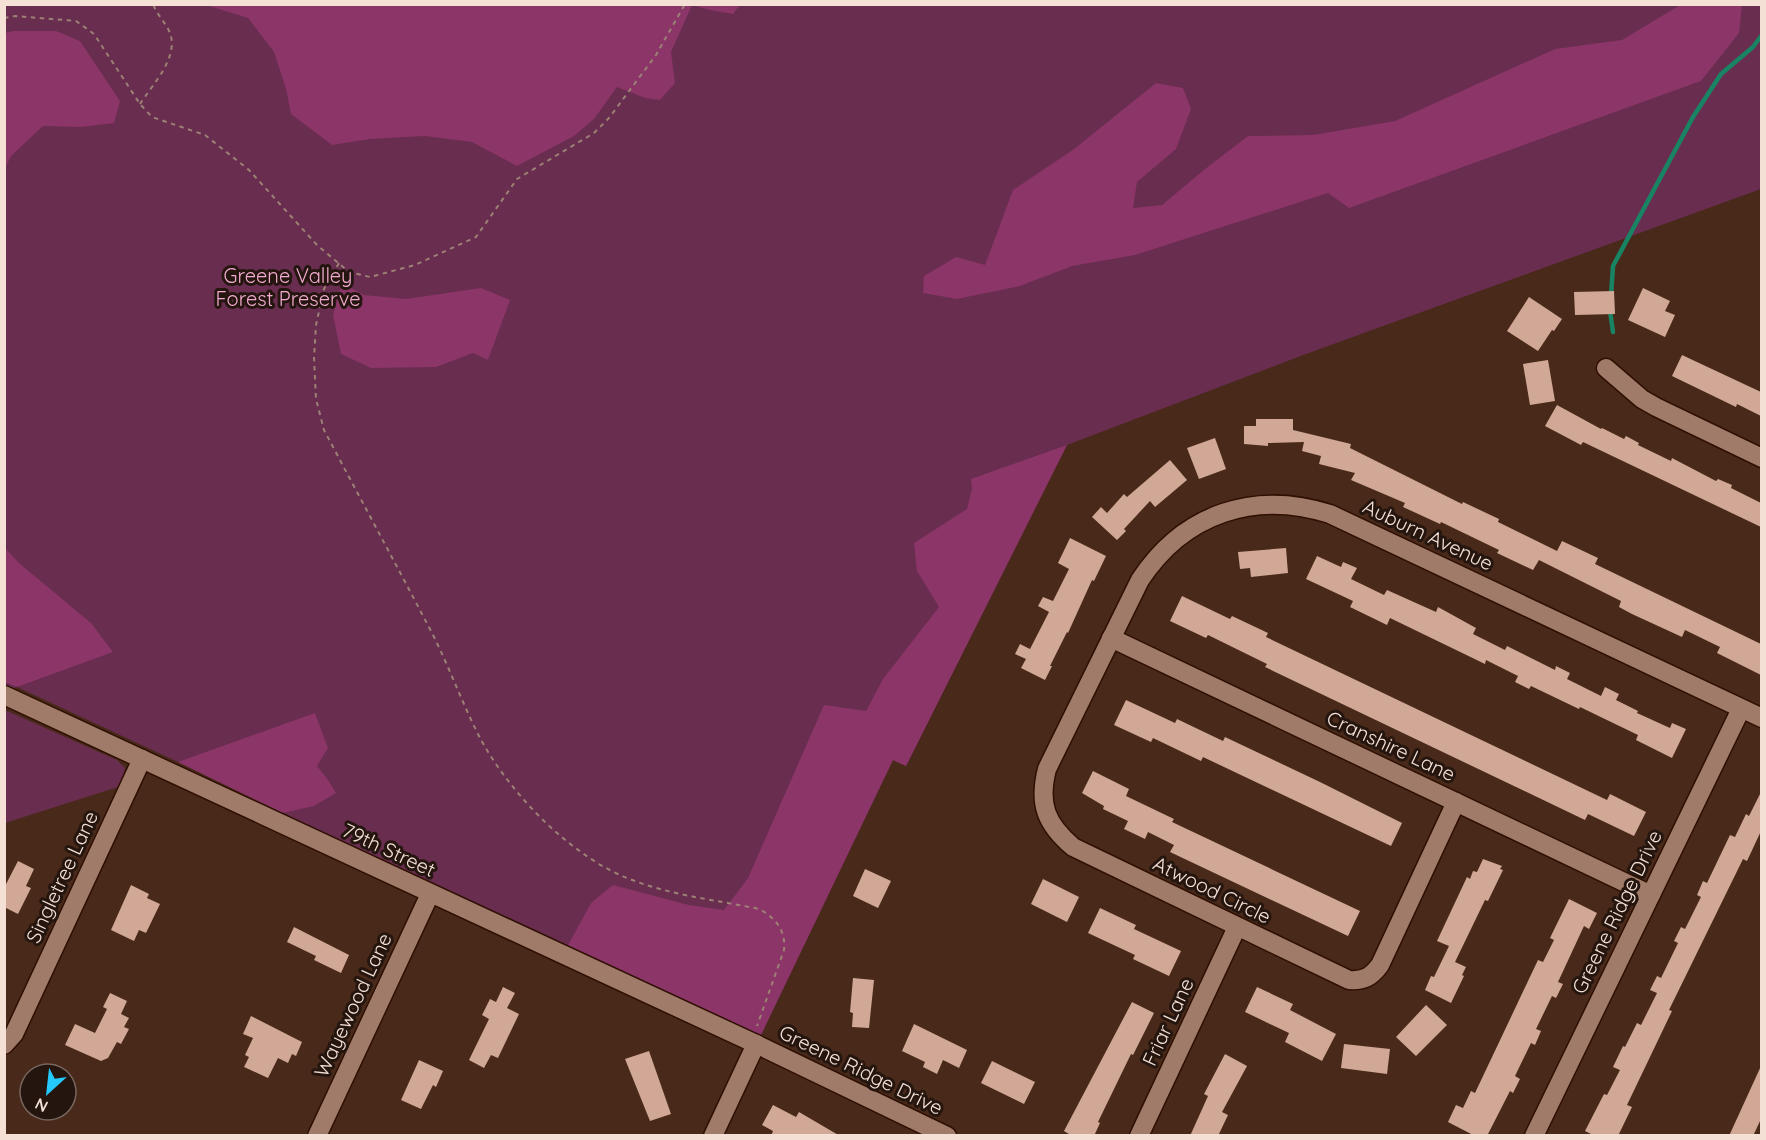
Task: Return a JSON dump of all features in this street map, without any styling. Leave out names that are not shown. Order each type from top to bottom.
[{"type":"street","points":[[1606,368],[1642,399],[1761,458]]},
{"type":"street","name":"Auburn Avenue","points":[[1111,638],[1149,567],[1177,538],[1207,519],[1242,507],[1277,504],[1302,506],[1330,513],[1761,718]]},
{"type":"street","name":"Cranshire Lane","points":[[1111,638],[1650,895]]},
{"type":"street","name":"Atwood Circle","points":[[1111,638],[1047,769],[1043,792],[1047,816],[1059,835],[1072,847],[1348,980],[1366,979],[1380,964],[1456,802]]},
{"type":"street","name":"79th Street","points":[[4,695],[756,1044]]},
{"type":"street","name":"Greene Ridge Drive","points":[[1534,1136],[1741,709]]},
{"type":"street","name":"Singletree Lane","points":[[4,1045],[14,1034],[142,759]]},
{"type":"street","name":"Wayewood Lane","points":[[317,1136],[430,894]]},
{"type":"street","name":"Friar Lane","points":[[1139,1136],[1237,927]]},
{"type":"street","points":[[713,1136],[756,1044]]},
{"type":"street","name":"Greene Ridge Drive","points":[[756,1044],[946,1136]]},
{"type":"path","points":[[140,104],[160,75],[171,51],[170,34],[153,4]]},
{"type":"path","points":[[4,18],[15,16],[76,21],[94,34],[140,104],[152,117],[205,135],[249,170],[317,245],[349,272],[370,277],[415,265],[476,237],[517,179],[594,133],[609,118],[656,55],[685,4]]},
{"type":"path","points":[[339,263],[324,289],[316,325],[314,358],[316,399],[324,430],[434,637],[481,740],[506,777],[561,837],[606,868],[670,893],[759,909],[771,915],[785,938],[784,950],[757,1024],[756,1044]]},
{"type":"green space","name":"Greene Valley Forest Preserve","points":[[4,5],[1761,5],[1761,189],[1306,354],[1067,445],[906,766],[893,760],[761,1035],[432,885],[17,687],[5,691]]},
{"type":"green space","points":[[5,710],[117,760],[125,768],[121,786],[5,823]]},
{"type":"shaded area","points":[[740,4],[733,14],[692,5],[671,52],[675,83],[660,100],[645,98],[617,87],[594,119],[574,136],[517,166],[472,142],[425,136],[370,139],[332,145],[291,114],[274,52],[248,18],[206,5]]},
{"type":"shaded area","points":[[1680,5],[1742,5],[1739,33],[1701,81],[1349,208],[1328,193],[1135,255],[1072,266],[1020,286],[957,299],[923,293],[924,276],[956,257],[985,265],[1013,190],[1074,149],[1156,83],[1183,88],[1191,109],[1176,149],[1137,182],[1133,208],[1162,205],[1248,136],[1313,135],[1395,121],[1555,49],[1622,40]]},
{"type":"shaded area","points":[[56,31],[80,41],[120,101],[114,123],[81,127],[43,126],[11,156],[5,168],[5,33]]},
{"type":"shaded area","points":[[342,283],[364,295],[406,299],[481,288],[510,300],[488,360],[473,353],[436,367],[371,368],[341,354],[333,315]]},
{"type":"shaded area","points":[[1067,445],[906,766],[893,760],[761,1035],[567,947],[591,903],[613,885],[689,905],[724,910],[748,878],[824,705],[866,711],[883,679],[939,607],[917,571],[914,543],[967,509],[972,489],[971,479]]},
{"type":"shaded area","points":[[5,548],[19,563],[91,623],[113,652],[17,687],[5,682]]},
{"type":"shaded area","points":[[315,713],[328,748],[317,766],[336,793],[314,806],[283,813],[178,762]]},
{"type":"building","points":[[1643,288],[1670,301],[1665,311],[1675,315],[1665,337],[1628,320]]},
{"type":"building","points":[[1614,291],[1615,314],[1575,315],[1574,292]]},
{"type":"building","points":[[1529,297],[1562,319],[1538,351],[1507,331]]},
{"type":"building","points":[[1682,355],[1761,392],[1761,416],[1737,404],[1736,407],[1672,376]]},
{"type":"building","points":[[1548,360],[1555,401],[1530,405],[1523,364]]},
{"type":"building","points":[[1557,405],[1601,429],[1624,439],[1626,436],[1639,443],[1638,445],[1671,461],[1672,458],[1716,481],[1718,479],[1732,485],[1731,488],[1761,503],[1761,527],[1583,442],[1581,445],[1545,426]]},
{"type":"building","points":[[1256,419],[1293,419],[1293,430],[1351,444],[1350,448],[1462,504],[1463,502],[1499,519],[1498,522],[1557,551],[1562,541],[1598,558],[1595,564],[1761,644],[1761,675],[1717,653],[1720,647],[1685,630],[1682,637],[1632,614],[1619,607],[1621,601],[1539,560],[1533,570],[1497,553],[1499,550],[1441,522],[1440,524],[1403,507],[1405,503],[1351,480],[1355,473],[1319,464],[1321,456],[1302,451],[1304,442],[1268,443],[1268,446],[1244,444],[1244,426],[1256,426]]},
{"type":"building","points":[[1215,438],[1226,469],[1199,479],[1187,448]]},
{"type":"building","points":[[1170,460],[1187,480],[1155,507],[1150,501],[1117,540],[1092,517],[1101,507],[1107,513],[1124,494],[1127,497]]},
{"type":"building","points":[[1070,538],[1106,556],[1094,581],[1092,580],[1045,680],[1021,668],[1026,659],[1015,654],[1020,644],[1030,649],[1049,612],[1038,606],[1043,597],[1053,601],[1069,569],[1058,563]]},
{"type":"building","points":[[1286,548],[1288,573],[1251,577],[1250,568],[1240,569],[1238,552]]},
{"type":"building","points":[[1317,556],[1341,567],[1343,562],[1357,568],[1351,579],[1384,595],[1387,590],[1436,612],[1438,607],[1476,628],[1473,634],[1505,650],[1507,646],[1555,670],[1556,666],[1570,673],[1567,679],[1601,696],[1605,687],[1619,694],[1616,700],[1638,711],[1637,713],[1670,728],[1672,723],[1686,729],[1672,758],[1636,740],[1638,735],[1580,707],[1579,709],[1531,686],[1529,689],[1515,682],[1518,676],[1486,660],[1485,664],[1390,618],[1387,625],[1350,607],[1353,601],[1306,579]]},
{"type":"building","points":[[1182,596],[1230,619],[1232,616],[1268,633],[1266,637],[1607,800],[1610,794],[1646,812],[1634,836],[1588,814],[1585,820],[1265,667],[1267,664],[1208,635],[1206,638],[1170,621]]},
{"type":"building","points":[[1126,700],[1175,723],[1177,719],[1223,741],[1225,737],[1402,823],[1391,846],[1203,757],[1201,761],[1153,738],[1151,742],[1114,725]]},
{"type":"building","points":[[1093,771],[1129,789],[1126,796],[1174,819],[1172,822],[1360,911],[1348,936],[1170,852],[1174,845],[1148,832],[1145,839],[1124,829],[1128,821],[1103,809],[1104,806],[1082,793]]},
{"type":"building","points":[[1761,792],[1761,831],[1747,861],[1743,859],[1669,1010],[1672,1011],[1627,1105],[1632,1107],[1618,1136],[1595,1136],[1585,1131],[1604,1094],[1607,1095],[1620,1070],[1613,1067],[1623,1046],[1625,1047],[1637,1023],[1641,1025],[1657,993],[1650,990],[1657,976],[1661,978],[1678,943],[1674,941],[1681,927],[1685,929],[1701,897],[1697,895],[1703,881],[1707,883],[1730,835],[1735,837],[1746,814],[1749,816]]},
{"type":"building","points":[[1483,859],[1502,866],[1500,869],[1503,870],[1488,901],[1485,900],[1455,962],[1466,967],[1451,1003],[1425,990],[1449,946],[1437,941],[1467,877],[1470,879],[1473,871],[1477,872]]},
{"type":"building","points":[[18,861],[34,869],[26,886],[31,888],[18,914],[4,907],[4,888]]},
{"type":"building","points":[[865,869],[891,881],[878,908],[853,896]]},
{"type":"building","points":[[1043,879],[1079,897],[1067,922],[1031,904]]},
{"type":"building","points":[[131,885],[149,894],[147,898],[160,904],[146,933],[139,930],[134,941],[111,930]]},
{"type":"building","points":[[1569,899],[1597,913],[1589,929],[1584,926],[1558,982],[1563,984],[1556,998],[1552,996],[1536,1029],[1541,1031],[1535,1045],[1531,1043],[1515,1076],[1520,1079],[1513,1093],[1510,1091],[1487,1136],[1475,1136],[1448,1122],[1456,1105],[1463,1108],[1471,1091],[1475,1093],[1538,960],[1543,962],[1554,940],[1550,938]]},
{"type":"building","points":[[1100,908],[1136,925],[1134,929],[1181,951],[1169,976],[1133,959],[1135,955],[1088,933]]},
{"type":"building","points":[[294,927],[349,955],[341,973],[314,960],[316,956],[287,942]]},
{"type":"building","points":[[853,978],[874,980],[869,1028],[852,1027],[853,1013],[850,1012]]},
{"type":"building","points":[[503,987],[515,993],[507,1008],[519,1014],[498,1058],[491,1055],[484,1068],[469,1060],[489,1019],[482,1015],[490,999],[496,1002]]},
{"type":"building","points":[[1257,987],[1293,1004],[1290,1010],[1336,1034],[1322,1061],[1285,1042],[1289,1033],[1245,1012]]},
{"type":"building","points":[[110,993],[127,1001],[121,1014],[129,1018],[124,1027],[129,1029],[121,1044],[117,1042],[108,1058],[101,1061],[65,1045],[75,1024],[95,1033],[107,1009],[103,1007]]},
{"type":"building","points":[[1132,1002],[1154,1013],[1133,1055],[1131,1054],[1098,1122],[1100,1123],[1094,1136],[1072,1136],[1064,1131]]},
{"type":"building","points":[[1426,1005],[1447,1025],[1416,1056],[1396,1037]]},
{"type":"building","points":[[251,1016],[302,1042],[296,1056],[292,1054],[288,1063],[278,1058],[268,1078],[244,1067],[249,1057],[245,1055],[253,1038],[243,1034]]},
{"type":"building","points":[[914,1024],[967,1050],[959,1068],[943,1060],[937,1074],[923,1067],[925,1062],[902,1051]]},
{"type":"building","points":[[1344,1044],[1390,1049],[1387,1074],[1341,1068]]},
{"type":"building","points":[[649,1051],[671,1114],[650,1121],[625,1059]]},
{"type":"building","points":[[1225,1054],[1247,1066],[1222,1112],[1228,1115],[1218,1136],[1190,1136],[1208,1096],[1204,1094]]},
{"type":"building","points":[[419,1060],[443,1071],[436,1087],[433,1085],[421,1109],[401,1100]]},
{"type":"building","points":[[992,1061],[1035,1082],[1024,1104],[981,1083]]},
{"type":"building","points":[[1761,1066],[1761,1119],[1753,1136],[1729,1136]]},
{"type":"building","points":[[773,1105],[796,1117],[799,1112],[840,1136],[771,1136],[773,1131],[762,1125]]},
{"type":"waterway","points":[[1611,296],[1613,266],[1693,117],[1721,74],[1753,47],[1762,35]]},
{"type":"waterway","points":[[1610,311],[1613,332]]}]
